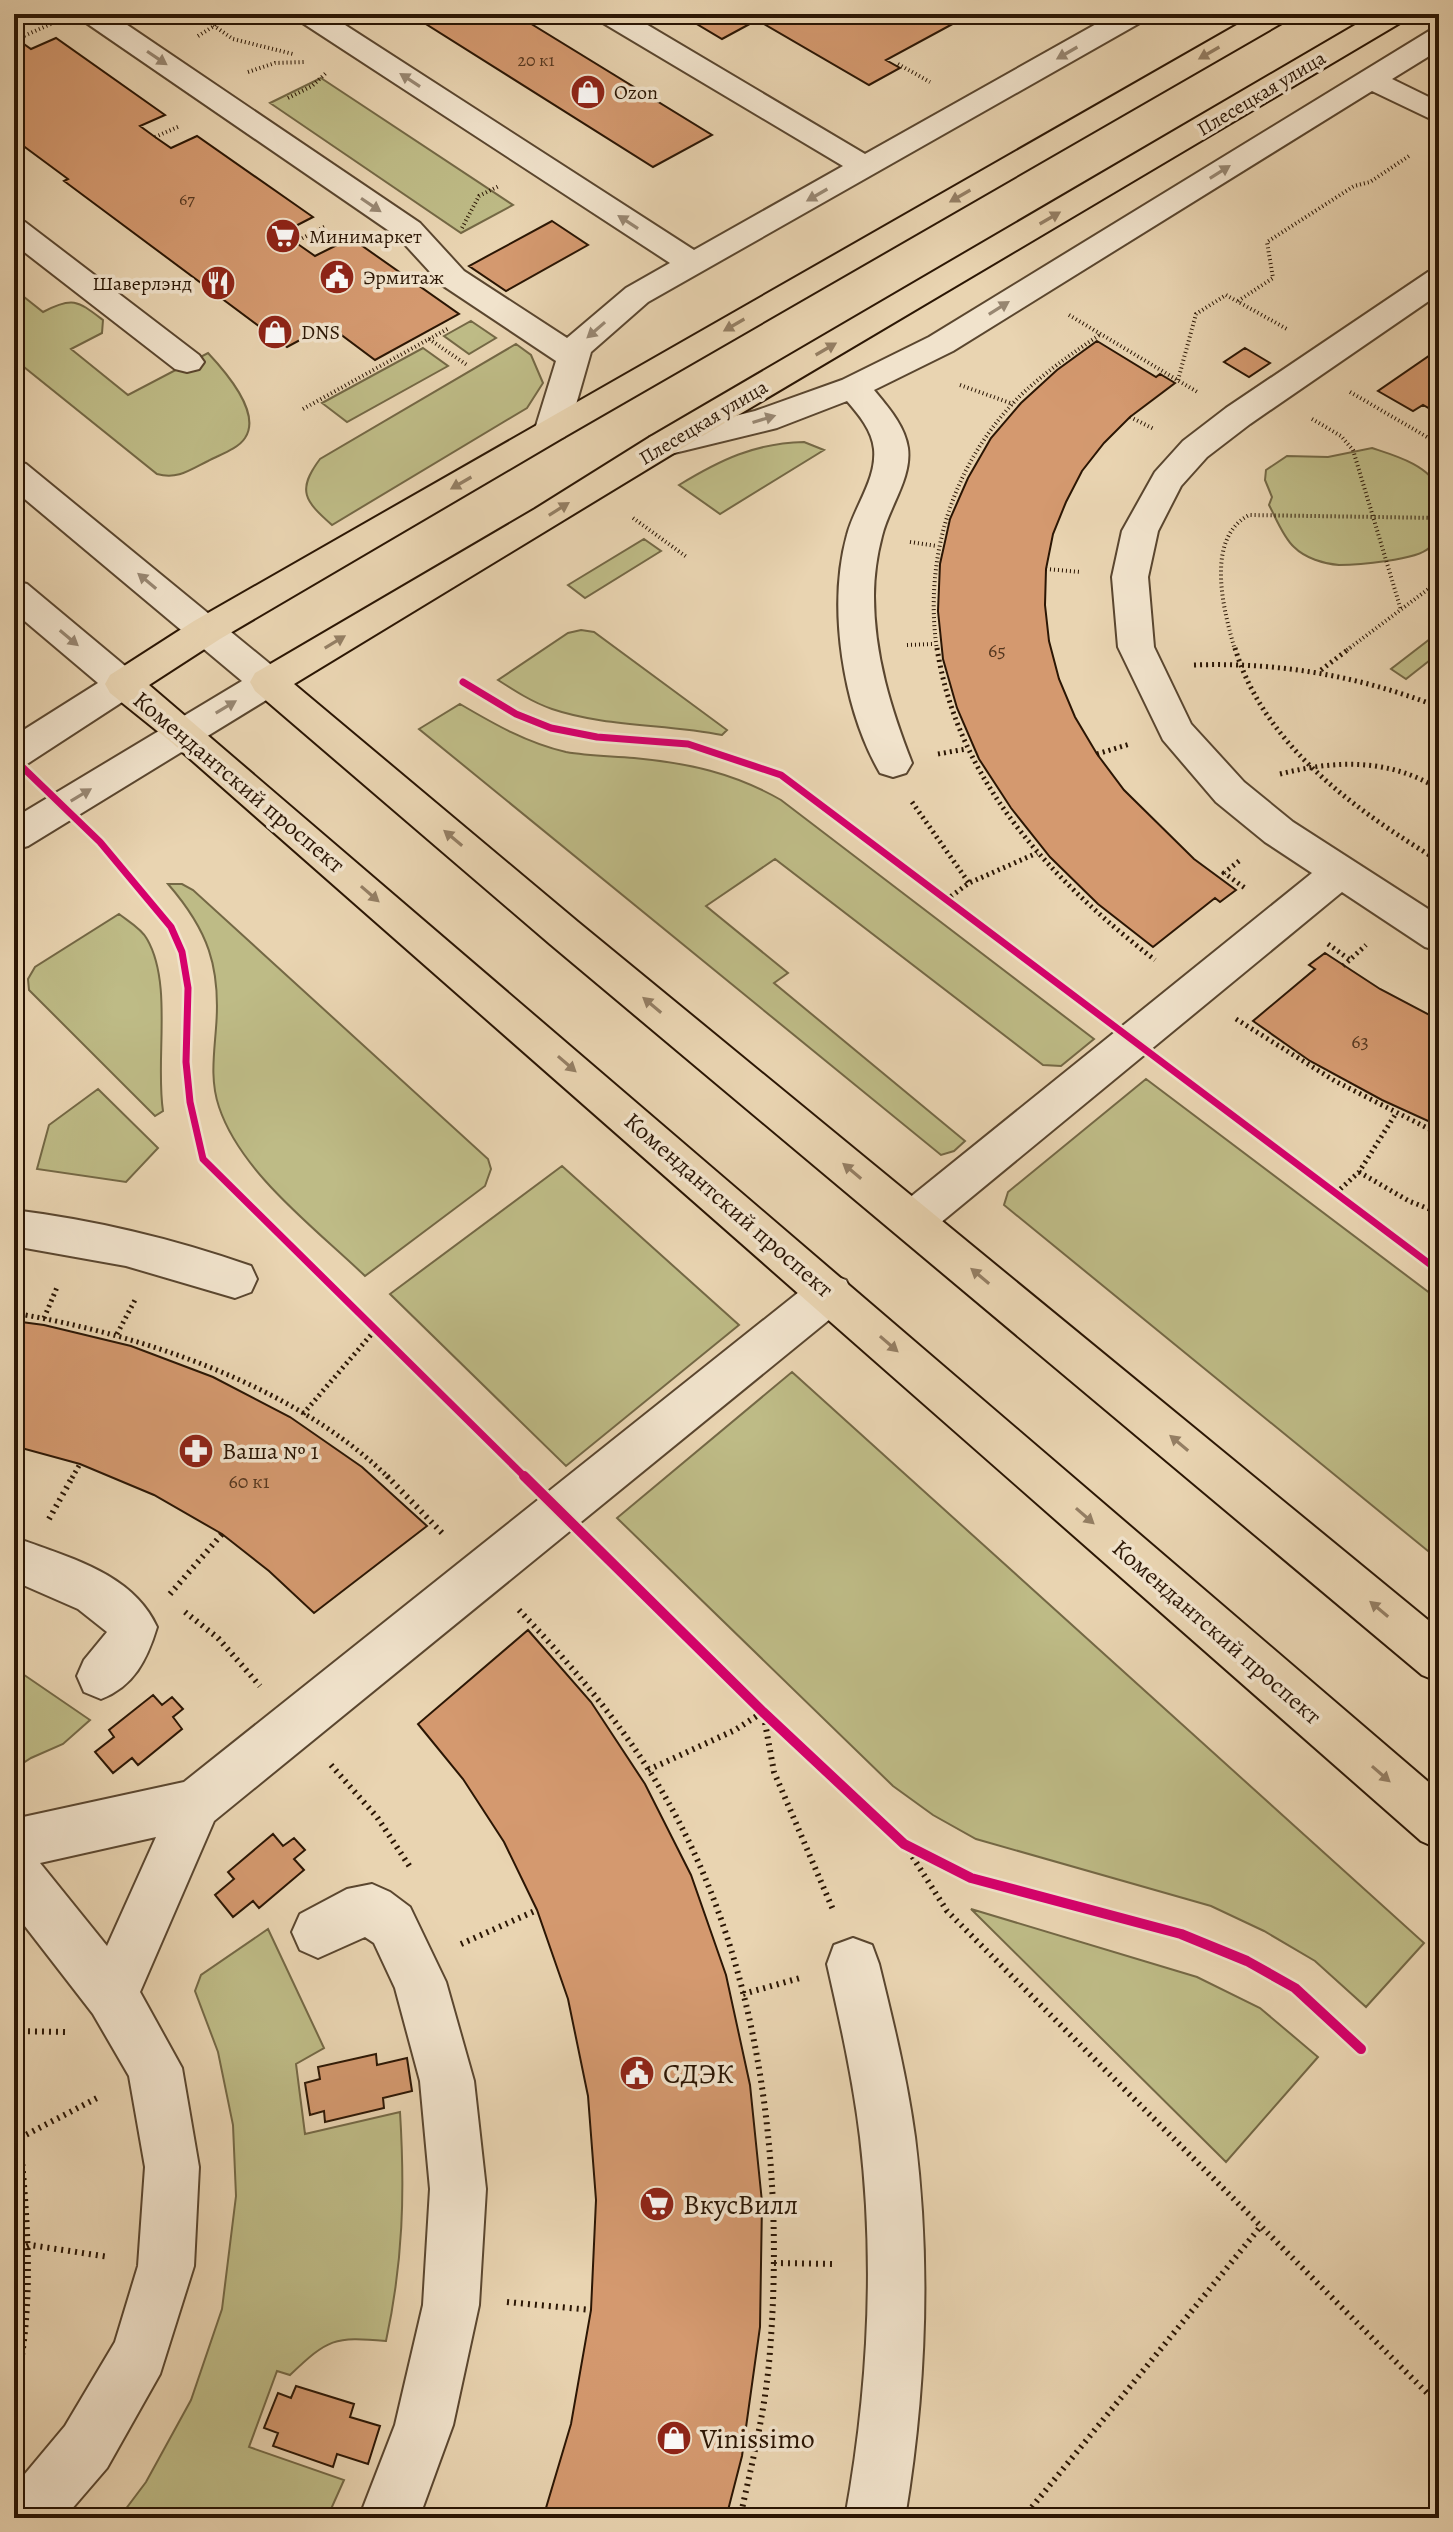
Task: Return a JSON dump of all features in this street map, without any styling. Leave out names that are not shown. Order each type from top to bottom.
[{"type":"main road","points":[[123,684],[207,630],[552,429],[1277,14]]},
{"type":"main road","name":"Плесецкая улица","points":[[268,682],[547,517],[662,445],[1395,14]]},
{"type":"main road","points":[[268,682],[564,933],[1439,1659]]},
{"type":"main road","name":"Комендантский проспект","points":[[123,684],[184,733],[1439,1824]]},
{"type":"street","points":[[92,14],[409,230],[453,278],[573,357]]},
{"type":"street","points":[[308,14],[694,264]]},
{"type":"street","points":[[608,14],[866,167]]},
{"type":"street","points":[[552,429],[576,348],[637,295],[1135,14]]},
{"type":"street","points":[[662,445],[765,420],[854,387],[941,344],[1439,37]]},
{"type":"street","points":[[1370,79],[1439,114]]},
{"type":"street","points":[[14,229],[187,362]]},
{"type":"street","points":[[1439,279],[1195,449],[1167,480],[1140,531],[1130,577],[1136,647],[1176,731],[1230,792],[1279,832],[1439,936]]},
{"type":"street","points":[[854,387],[887,431],[892,452],[864,536],[856,595],[856,625],[865,685],[893,763]]},
{"type":"street","points":[[14,472],[268,682]]},
{"type":"street","name":"Комендантский проспект","points":[[14,593],[123,684]]},
{"type":"street","name":"Плесецкая улица","points":[[14,836],[268,682]]},
{"type":"street","points":[[14,754],[123,684]]},
{"type":"street","points":[[913,1220],[1339,873]]},
{"type":"street","points":[[14,1228],[79,1237],[159,1254],[235,1279]]},
{"type":"street","points":[[14,1844],[196,1804],[830,1293]]},
{"type":"street","points":[[27,1546],[122,1611],[133,1627],[126,1650],[101,1676]]},
{"type":"street","points":[[112,1995],[196,1804]]},
{"type":"street","points":[[14,1871],[112,1995],[155,2068],[172,2167],[166,2266],[140,2354],[86,2447],[26,2518]]},
{"type":"street","points":[[318,1932],[347,1915],[372,1910],[392,1925],[420,1982],[447,2081],[458,2189],[451,2305],[424,2425],[389,2518]]},
{"type":"street","points":[[853,1964],[875,2058],[890,2159],[895,2251],[893,2375],[875,2518]]},
{"type":"path","points":[[188,41],[215,29],[218,23],[233,14]]},
{"type":"path","points":[[17,39],[61,19]]},
{"type":"path","points":[[236,77],[275,63],[307,62]]},
{"type":"path","points":[[277,103],[322,79],[329,63]]},
{"type":"path","points":[[898,64],[936,85]]},
{"type":"path","points":[[1238,301],[1273,278],[1267,242],[1354,186],[1370,182],[1409,156]]},
{"type":"path","points":[[456,239],[479,196],[509,180]]},
{"type":"path","points":[[295,242],[331,223]]},
{"type":"path","points":[[1178,380],[1196,314],[1226,295],[1296,335]]},
{"type":"path","points":[[1069,315],[1149,363]]},
{"type":"path","points":[[303,409],[451,327]]},
{"type":"path","points":[[1101,334],[1053,367],[1013,404],[986,436],[948,507],[937,546],[931,611],[941,678],[966,749],[991,793],[1037,853],[1105,921],[1155,960]]},
{"type":"path","points":[[429,339],[467,365]]},
{"type":"path","points":[[960,385],[1013,404]]},
{"type":"path","points":[[1270,394],[1341,436],[1353,450],[1401,610]]},
{"type":"path","points":[[1365,401],[1439,444]]},
{"type":"path","points":[[1439,518],[1249,515],[1238,520],[1227,532],[1221,595],[1239,662],[1256,697],[1280,732],[1309,765],[1346,799],[1389,832],[1439,861]]},
{"type":"path","points":[[633,518],[688,558]]},
{"type":"path","points":[[1320,671],[1439,581]]},
{"type":"path","points":[[1239,662],[1320,671],[1369,681],[1439,707]]},
{"type":"path","points":[[463,682],[517,716],[552,729],[593,737],[675,742],[727,754],[781,775],[1439,1271]]},
{"type":"path","points":[[1230,792],[1309,765],[1352,760],[1394,769],[1439,789]]},
{"type":"path","points":[[893,763],[928,827],[969,883]]},
{"type":"path","points":[[1233,898],[1245,888],[1224,873],[1279,832]]},
{"type":"path","points":[[946,900],[969,883],[1037,853]]},
{"type":"path","points":[[129,877],[171,927],[182,952],[188,988],[188,1089],[203,1159],[763,1712],[904,1844],[947,1911],[1439,2405]]},
{"type":"path","points":[[1317,951],[1327,943],[1350,960]]},
{"type":"path","points":[[1236,1019],[1311,1070],[1395,1115],[1439,1134]]},
{"type":"path","points":[[1336,1193],[1359,1172],[1395,1115]]},
{"type":"path","points":[[1359,1172],[1409,1201],[1439,1213]]},
{"type":"path","points":[[14,1313],[117,1334],[188,1358],[303,1414],[374,1464],[449,1540]]},
{"type":"path","points":[[303,1414],[376,1329]]},
{"type":"path","points":[[27,1546],[80,1464]]},
{"type":"path","points":[[167,1598],[222,1534]]},
{"type":"path","points":[[514,1605],[599,1698],[681,1824],[715,1904],[743,1994],[760,2081],[772,2170],[774,2263],[770,2352],[756,2446],[740,2518]]},
{"type":"path","points":[[648,1770],[735,1730],[763,1712]]},
{"type":"path","points":[[763,1712],[774,1772],[853,1964]]},
{"type":"path","points":[[904,1844],[971,1878],[1181,1934],[1247,1961],[1295,1988],[1361,2049]]},
{"type":"path","points":[[451,1948],[537,1910]]},
{"type":"path","points":[[14,2396],[27,2319],[30,2245],[17,2140],[155,2068]]},
{"type":"path","points":[[1023,2518],[1261,2226]]},
{"type":"path","points":[[14,2252],[30,2245],[166,2266]]},
{"type":"path","points":[[490,2300],[591,2310]]},
{"type":"shaded area","points":[[321,78],[513,205],[461,233],[270,103]]},
{"type":"shaded area","points":[[14,289],[43,312],[69,302],[87,308],[103,320],[102,333],[71,349],[128,395],[208,353],[239,392],[245,405],[249,428],[245,438],[233,449],[183,473],[171,476],[157,474],[14,359]]},
{"type":"shaded area","points":[[471,321],[496,338],[469,354],[444,336]]},
{"type":"shaded area","points":[[516,344],[531,355],[543,383],[527,408],[332,525],[315,509],[306,488],[320,459]]},
{"type":"shaded area","points":[[423,348],[448,366],[347,422],[322,403]]},
{"type":"shaded area","points":[[804,442],[824,450],[720,514],[679,485],[738,454]]},
{"type":"shaded area","points":[[1372,448],[1410,462],[1434,481],[1440,501],[1438,527],[1432,544],[1412,556],[1348,565],[1321,562],[1298,551],[1286,538],[1269,505],[1272,497],[1265,480],[1266,470],[1287,456],[1328,457]]},
{"type":"shaded area","points":[[644,539],[661,551],[585,598],[568,585]]},
{"type":"shaded area","points":[[581,630],[594,632],[727,730],[722,735],[572,715],[538,703],[498,680],[568,633]]},
{"type":"shaded area","points":[[1439,632],[1439,653],[1406,679],[1391,669]]},
{"type":"shaded area","points":[[460,704],[538,744],[574,753],[692,766],[728,776],[781,800],[1094,1039],[1061,1066],[1043,1065],[775,859],[706,906],[788,973],[774,983],[965,1141],[954,1151],[941,1155],[419,729]]},
{"type":"shaded area","points":[[168,884],[182,884],[193,890],[488,1159],[491,1169],[485,1186],[365,1276],[262,1177],[230,1131],[214,1087],[217,1006],[214,968],[193,917]]},
{"type":"shaded area","points":[[119,914],[145,935],[155,957],[159,978],[163,1111],[155,1116],[29,990],[28,979],[35,967]]},
{"type":"shaded area","points":[[1146,1079],[1439,1300],[1439,1560],[1004,1205],[1008,1192]]},
{"type":"shaded area","points":[[98,1089],[158,1148],[126,1182],[37,1169],[49,1125]]},
{"type":"shaded area","points":[[562,1166],[739,1325],[566,1466],[390,1294]]},
{"type":"shaded area","points":[[792,1372],[1424,1943],[1366,2007],[1315,1961],[1264,1931],[1211,1906],[976,1839],[933,1815],[893,1786],[617,1518]]},
{"type":"shaded area","points":[[14,1668],[90,1720],[63,1744],[14,1769]]},
{"type":"shaded area","points":[[971,1909],[1197,1977],[1260,2008],[1318,2057],[1226,2162]]},
{"type":"shaded area","points":[[268,1929],[324,2048],[296,2064],[305,2134],[400,2112],[401,2227],[386,2341],[343,2340],[323,2347],[290,2375],[277,2371],[249,2447],[344,2480],[327,2518],[119,2518],[146,2482],[191,2400],[222,2309],[236,2196],[233,2125],[218,2052],[195,1991],[201,1975]]},
{"type":"building","points":[[410,14],[515,14],[712,135],[653,167]]},
{"type":"building","points":[[680,14],[971,14],[886,60],[900,68],[869,85],[757,20],[722,39]]},
{"type":"building","points":[[14,37],[31,49],[56,38],[165,115],[140,126],[155,137],[171,148],[197,136],[313,217],[282,233],[315,256],[351,238],[459,314],[375,360],[328,325],[287,347],[64,181],[68,179],[14,139]]},
{"type":"building","points":[[552,221],[588,245],[506,291],[469,266]]},
{"type":"building","points":[[1097,341],[1156,377],[1160,374],[1175,383],[1130,417],[1104,443],[1082,471],[1066,502],[1053,534],[1046,569],[1045,605],[1049,641],[1059,679],[1075,717],[1124,790],[1194,859],[1236,890],[1220,902],[1215,898],[1153,947],[1098,904],[1050,857],[1011,808],[979,759],[957,708],[943,659],[938,611],[940,564],[950,519],[968,478],[991,438],[1021,403],[1057,370]]},
{"type":"building","points":[[1245,348],[1270,363],[1249,377],[1224,362]]},
{"type":"building","points":[[1439,349],[1439,414],[1423,405],[1413,411],[1378,391]]},
{"type":"building","points":[[1325,953],[1380,989],[1439,1020],[1439,1126],[1382,1100],[1310,1061],[1253,1021],[1315,969],[1309,965]]},
{"type":"building","points":[[14,1321],[131,1346],[213,1377],[290,1417],[362,1467],[427,1526],[314,1613],[269,1571],[222,1534],[154,1495],[80,1464],[14,1446]]},
{"type":"building","points":[[528,1630],[591,1702],[645,1784],[691,1875],[726,1975],[750,2085],[762,2202],[760,2327],[742,2456],[726,2518],[543,2518],[571,2424],[591,2310],[596,2200],[588,2096],[568,1999],[537,1910],[504,1842],[463,1779],[418,1724]]},
{"type":"building","points":[[153,1695],[162,1705],[172,1697],[183,1709],[173,1717],[182,1729],[138,1765],[132,1758],[113,1773],[95,1752],[114,1737],[109,1730]]},
{"type":"building","points":[[273,1834],[283,1846],[294,1838],[305,1850],[294,1859],[304,1870],[259,1908],[253,1901],[233,1917],[215,1895],[234,1879],[228,1872]]},
{"type":"building","points":[[376,2054],[377,2065],[407,2058],[412,2091],[383,2098],[384,2108],[325,2122],[324,2111],[310,2115],[305,2083],[320,2079],[318,2067]]},
{"type":"building","points":[[296,2386],[354,2404],[350,2417],[380,2426],[368,2464],[337,2454],[333,2467],[273,2446],[278,2433],[264,2428],[278,2393],[291,2398]]},
{"type":"cycle path","points":[[463,682],[516,714],[551,728],[597,737],[688,744],[781,775],[1439,1271]]},
{"type":"cycle path","points":[[14,759],[100,842],[171,927],[182,952],[188,988],[186,1062],[190,1102],[203,1159],[763,1712],[904,1844],[971,1878],[1181,1934],[1247,1961],[1295,1988],[1361,2049]]},
{"type":"place","name":"Ozon","points":[[588,92]]},
{"type":"place","name":"Минимаркет","points":[[283,236]]},
{"type":"place","name":"Эрмитаж","points":[[337,277]]},
{"type":"place","name":"Шаверлэнд","points":[[218,283]]},
{"type":"place","name":"DNS","points":[[275,332]]},
{"type":"place","name":"Ваша № 1","points":[[196,1451]]},
{"type":"place","name":"СДЭК","points":[[637,2073]]},
{"type":"place","name":"ВкусВилл","points":[[657,2204]]},
{"type":"place","name":"Vinissimo","points":[[674,2438]]}]
